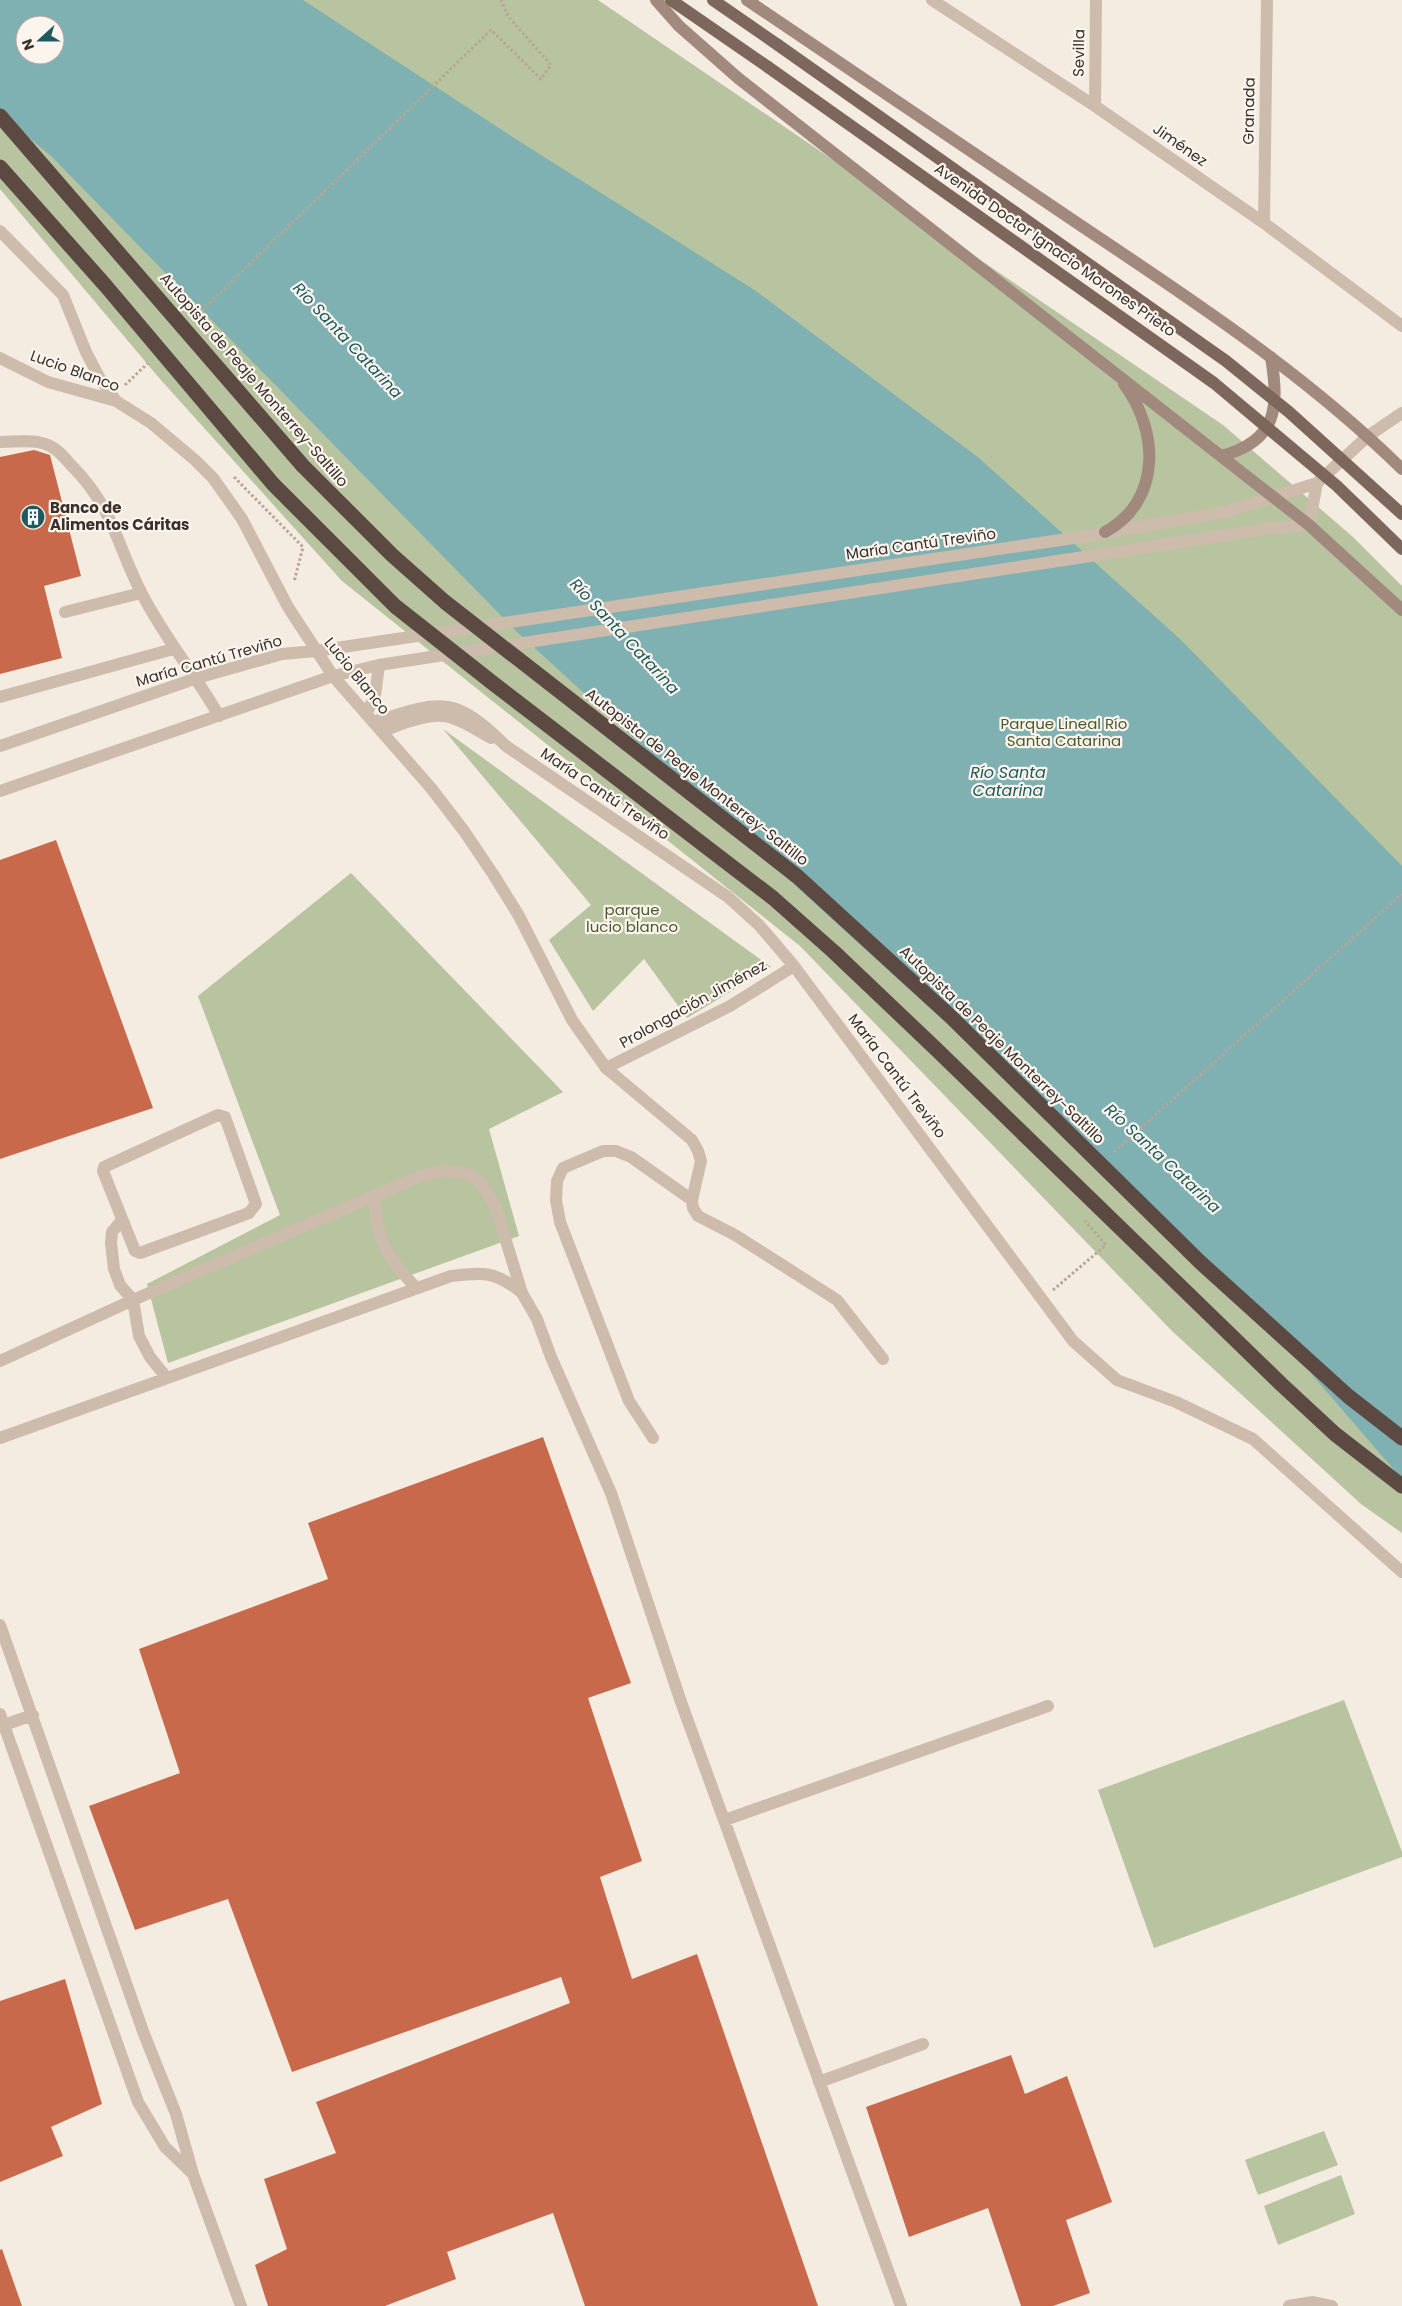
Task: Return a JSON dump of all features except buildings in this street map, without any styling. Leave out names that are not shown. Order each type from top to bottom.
[{"type":"highway","name":"Autopista de Peaje Monterrey-Saltillo","points":[[0,116],[303,466],[392,555],[445,602],[798,877],[950,1016],[1200,1262],[1348,1396],[1402,1438]]},
{"type":"highway","points":[[0,168],[104,285],[273,484],[395,606],[773,898],[834,952],[936,1049],[1280,1384],[1335,1434],[1402,1486]]},
{"type":"main road","name":"Avenida Doctor Ignacio Morones Prieto","points":[[671,0],[1214,383],[1337,486],[1402,549]]},
{"type":"main road","name":"Avenida Doctor Ignacio Morones Prieto","points":[[713,0],[1226,361],[1289,412],[1402,514]]},
{"type":"street","points":[[656,0],[679,26],[738,78],[1116,372],[1308,525],[1402,610]]},
{"type":"street","points":[[747,0],[1187,297],[1271,357],[1368,436],[1402,469]]},
{"type":"street","name":"Sevilla","points":[[1094,106],[1096,0]]},
{"type":"street","name":"Granada","points":[[1264,223],[1267,0]]},
{"type":"street","name":"Jiménez","points":[[938,1],[1264,223],[1402,326]]},
{"type":"street","points":[[1,235],[63,295],[86,352],[99,377],[116,401]]},
{"type":"street","points":[[1221,456],[1241,451],[1258,439],[1270,423],[1276,404],[1271,357]]},
{"type":"street","name":"Lucio Blanco","points":[[0,358],[48,382],[116,401],[151,424],[195,460],[228,496],[288,607],[316,651],[333,676],[431,788],[478,853],[519,916],[572,1020],[606,1068],[692,1140],[701,1161],[692,1200]]},
{"type":"street","points":[[1105,532],[1120,524],[1131,512],[1139,498],[1149,467],[1148,434],[1144,418],[1137,403],[1116,372]]},
{"type":"street","points":[[1308,525],[1317,483],[1368,436],[1402,413]]},
{"type":"street","points":[[0,442],[41,442],[54,447],[87,481],[100,498],[116,531],[141,593],[174,649],[197,678],[219,716]]},
{"type":"street","name":"María Cantú Treviño","points":[[0,746],[197,678],[282,654],[398,639],[1087,536],[1226,512],[1317,483]]},
{"type":"street","points":[[0,791],[333,676],[379,665],[1266,529],[1308,525]]},
{"type":"street","points":[[65,612],[141,593]]},
{"type":"street","points":[[0,697],[174,649]]},
{"type":"street","points":[[374,723],[379,665]]},
{"type":"street","name":"María Cantú Treviño","points":[[374,723],[448,717],[506,746],[728,897],[759,925],[794,966],[1074,1341],[1117,1380],[1176,1402],[1253,1439],[1402,1572]]},
{"type":"street","name":"Prolongación Jiménez","points":[[606,1068],[730,1006],[794,966]]},
{"type":"street","points":[[218,1115],[225,1117],[256,1204],[249,1213],[140,1253],[135,1251],[122,1220],[103,1171],[104,1167],[218,1115]]},
{"type":"street","points":[[654,1438],[629,1400],[560,1222],[556,1200],[558,1181],[564,1168],[603,1151],[616,1151],[631,1157],[692,1200],[693,1208],[698,1216],[735,1235],[837,1300],[883,1359]]},
{"type":"street","points":[[0,1361],[133,1300],[418,1177],[446,1170],[470,1175],[479,1181],[495,1204],[522,1293],[537,1319],[611,1494],[681,1702],[901,2306]]},
{"type":"street","points":[[374,1196],[376,1225],[383,1245],[392,1261],[416,1288]]},
{"type":"street","points":[[122,1220],[112,1232],[114,1269],[120,1285],[133,1300],[139,1336],[150,1357],[166,1378]]},
{"type":"street","points":[[0,1438],[451,1276],[471,1273],[489,1274],[506,1280],[522,1293]]},
{"type":"street","points":[[0,1624],[144,2034],[176,2114],[193,2174],[241,2306]]},
{"type":"street","points":[[725,1820],[1048,1706]]},
{"type":"street","points":[[33,1715],[2,1719],[138,2102],[165,2147],[193,2174]]},
{"type":"street","points":[[819,2082],[923,2044]]},
{"type":"street","points":[[1289,2306],[1313,2302],[1332,2306]]},
{"type":"path","points":[[188,324],[491,30],[541,79],[550,66],[508,16],[502,0]]},
{"type":"path","points":[[125,386],[153,358]]},
{"type":"path","points":[[1108,1157],[1402,894]]},
{"type":"path","points":[[1065,1280],[1106,1245],[1082,1217]]},
{"type":"green space","name":"Río Santa Catarina","points":[[0,0],[598,0],[1223,425],[1353,537],[1402,586],[1402,1533],[1361,1504],[1173,1332],[800,946],[342,581],[160,379],[0,189]]},
{"type":"green space","name":"parque lucio blanco","points":[[443,729],[771,967],[687,1018],[644,959],[593,1011],[549,940],[591,905]]},
{"type":"green space","points":[[351,873],[563,1092],[489,1129],[519,1236],[168,1363],[147,1284],[280,1215],[198,996]]},
{"type":"green space","points":[[1344,1700],[1402,1852],[1402,1857],[1154,1948],[1098,1790]]},
{"type":"green space","points":[[1324,2131],[1338,2165],[1258,2195],[1245,2160]]},
{"type":"green space","points":[[1341,2175],[1355,2214],[1278,2245],[1264,2206]]},
{"type":"water","name":"Río Santa Catarina","points":[[0,0],[303,0],[511,136],[756,291],[979,458],[1181,640],[1402,866],[1402,1479],[1238,1289],[516,631],[51,156],[0,114]]},
{"type":"place","name":"Banco de Alimentos Cáritas","points":[[33,517]]},
{"type":"park label","name":"Parque Lineal Río Santa Catarina","points":[[1064,732]]}]
